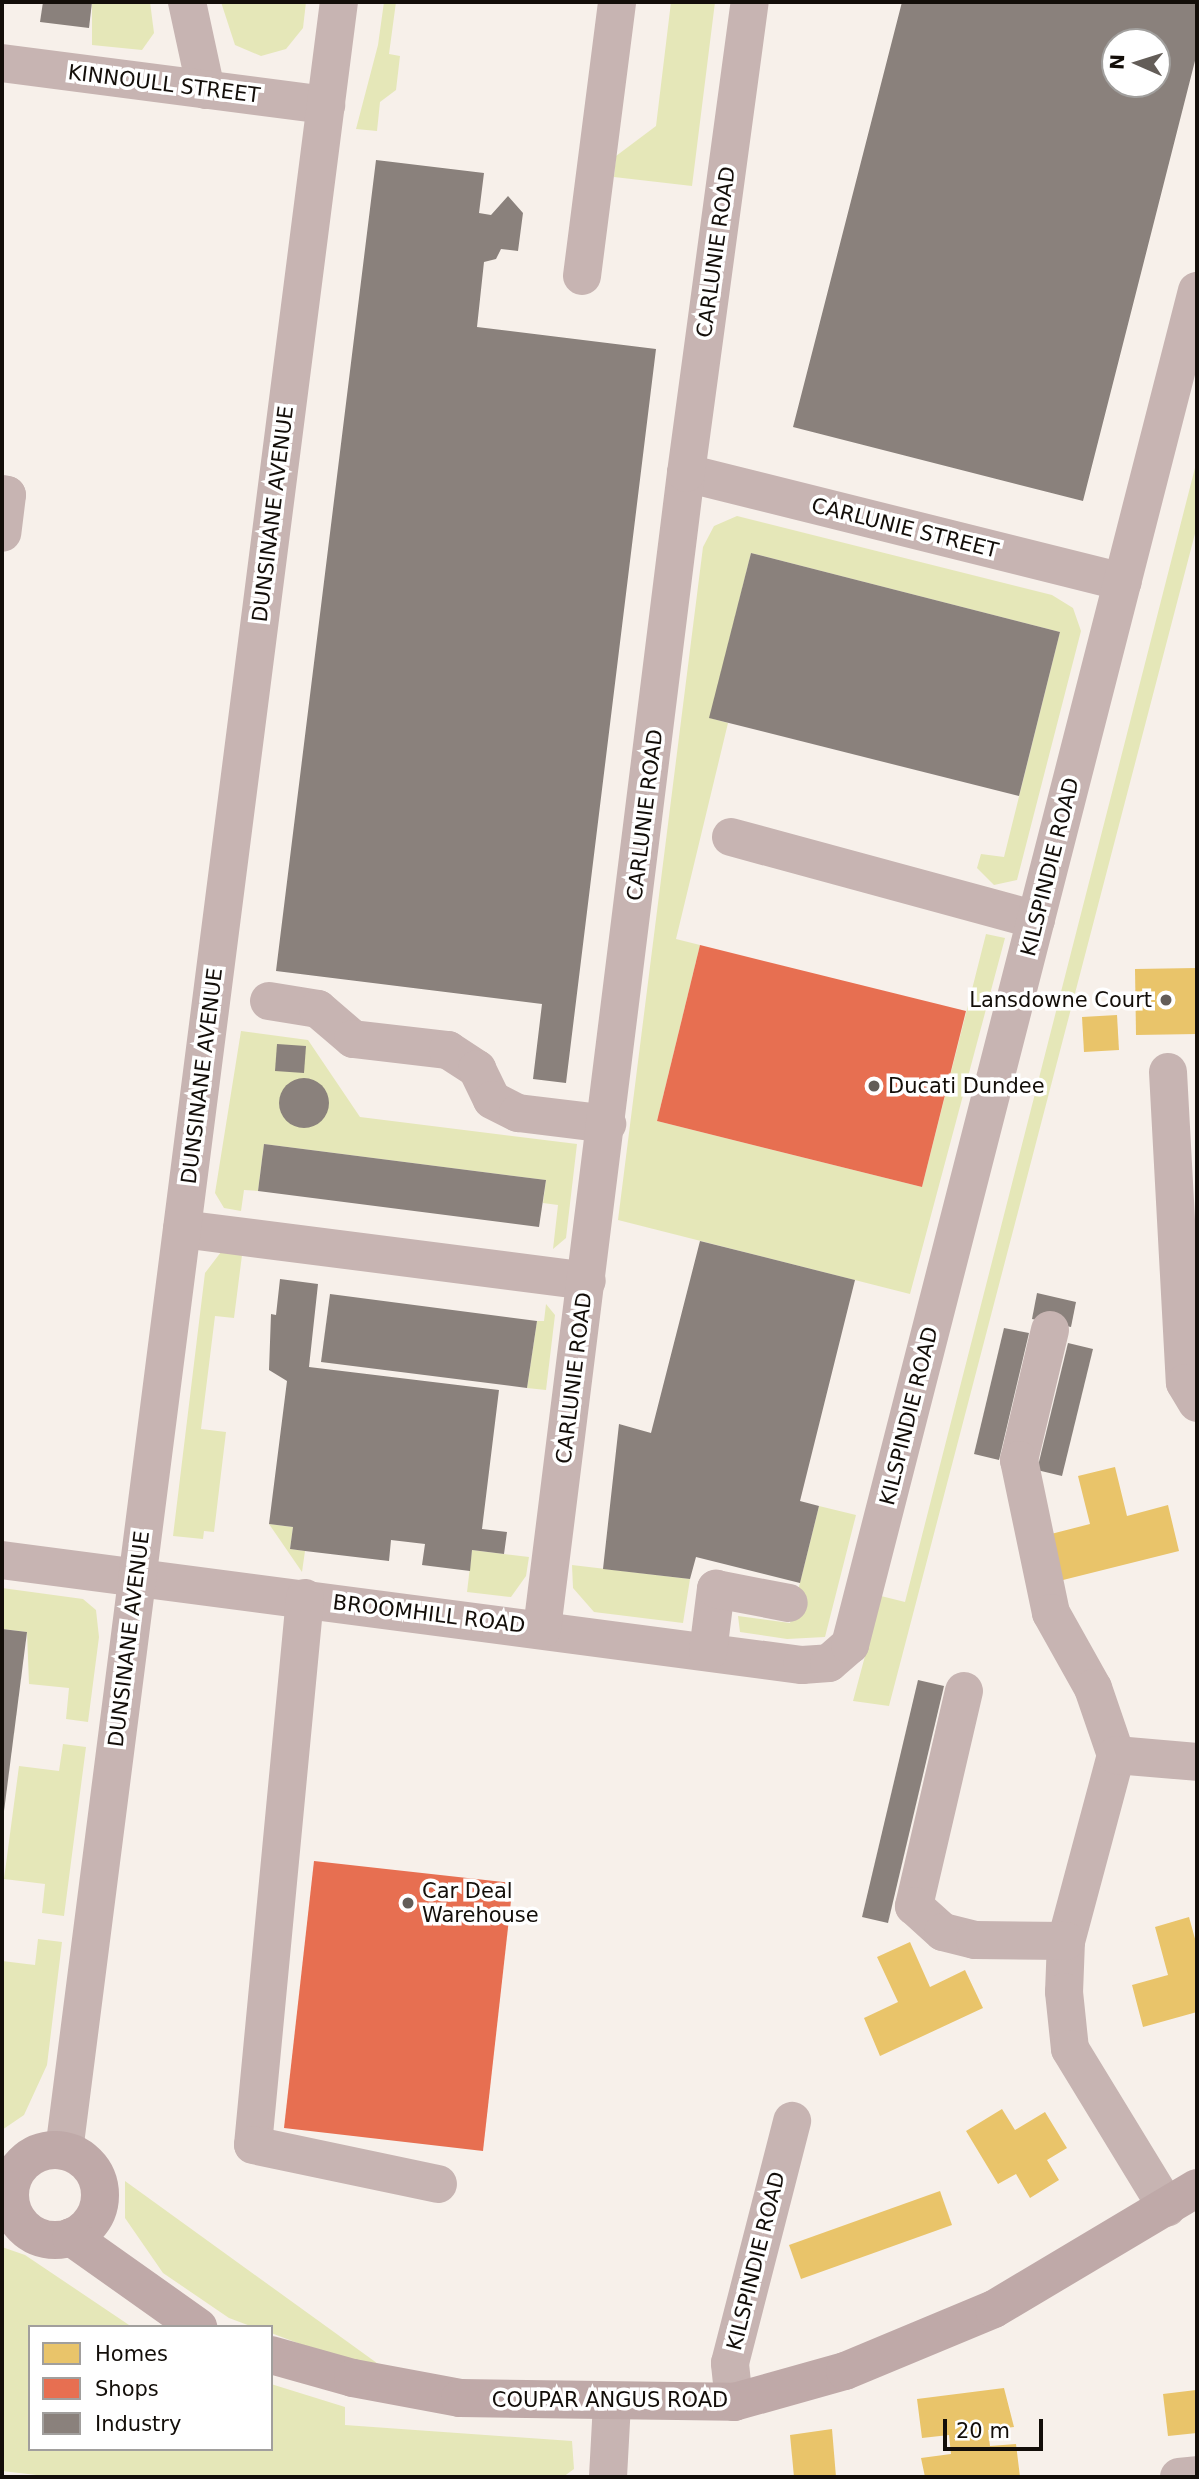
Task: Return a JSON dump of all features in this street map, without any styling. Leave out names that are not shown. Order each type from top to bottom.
[{"type":"main road","points":[[71,2237],[93,2219],[100,2192],[89,2165],[64,2151],[33,2155],[21,2165],[6,2194],[15,2215],[29,2232],[42,2238],[71,2237],[195,2325]]},
{"type":"main road","name":"COUPAR ANGUS ROAD","points":[[273,2356],[353,2378],[460,2398],[734,2402],[845,2371],[994,2309],[1182,2198]]},
{"type":"street","points":[[187,2],[206,90]]},
{"type":"street","name":"DUNSINANE AVENUE","points":[[64,2151],[339,2]]},
{"type":"street","points":[[582,275],[617,2]]},
{"type":"street","name":"CARLUNIE ROAD","points":[[542,1629],[686,473],[750,2]]},
{"type":"street","name":"KINNOULL STREET","points":[[2,63],[326,105]]},
{"type":"street","name":"KILSPINDIE ROAD","points":[[850,1645],[1197,291]]},
{"type":"street","name":"CARLUNIE STREET","points":[[686,473],[1123,582]]},
{"type":"street","points":[[2,494],[7,495],[2,533]]},
{"type":"street","points":[[731,837],[1037,920]]},
{"type":"street","points":[[270,1001],[318,1009],[353,1039],[448,1050],[477,1069],[492,1100],[518,1113],[607,1124]]},
{"type":"street","points":[[1168,1072],[1193,1390]]},
{"type":"street","points":[[182,1229],[587,1281]]},
{"type":"street","points":[[1050,1330],[1019,1460],[1051,1613],[1093,1688],[1116,1755],[1066,1941],[1064,1992],[1070,2049],[1182,2198]]},
{"type":"street","name":"BROOMHILL ROAD","points":[[2,1560],[802,1665],[829,1663],[850,1645]]},
{"type":"street","points":[[708,1652],[716,1589],[789,1602]]},
{"type":"street","points":[[305,1598],[253,2145],[438,2184]]},
{"type":"street","points":[[964,1691],[914,1906],[943,1932],[975,1940],[1066,1941]]},
{"type":"street","points":[[1116,1755],[1197,1762]]},
{"type":"street","name":"KILSPINDIE ROAD","points":[[734,2402],[730,2362],[792,2121]]},
{"type":"street","points":[[608,2477],[612,2402]]},
{"type":"street","points":[[1179,2477],[1197,2475]]},
{"type":"green space","points":[[92,2],[150,2],[154,33],[142,50],[92,45]]},
{"type":"green space","points":[[221,2],[306,2],[303,28],[286,49],[261,56],[235,45]]},
{"type":"green space","points":[[384,2],[396,2],[389,54],[400,56],[396,90],[380,102],[377,131],[356,129],[378,45]]},
{"type":"green space","points":[[671,2],[715,2],[692,186],[614,177],[616,156],[656,126]]},
{"type":"green space","points":[[1197,460],[1197,526],[889,1706],[853,1701],[881,1596],[905,1602]]},
{"type":"green space","points":[[737,516],[1052,595],[1073,608],[1081,631],[1017,880],[994,885],[977,868],[981,854],[1004,857],[1060,632],[751,553],[710,718],[728,723],[676,939],[700,945],[657,1121],[922,1187],[986,934],[1005,938],[910,1294],[618,1220],[703,547],[714,526]]},
{"type":"green space","points":[[241,1031],[308,1040],[360,1117],[577,1144],[566,1238],[553,1249],[558,1205],[543,1203],[546,1180],[264,1144],[258,1191],[244,1190],[241,1211],[224,1208],[215,1193]]},
{"type":"green space","points":[[221,1252],[242,1255],[234,1318],[215,1316],[201,1429],[226,1432],[214,1532],[204,1531],[203,1539],[173,1536],[205,1273]]},
{"type":"green space","points":[[546,1304],[555,1315],[546,1390],[527,1388],[537,1321],[544,1321]]},
{"type":"green space","points":[[819,1506],[856,1515],[825,1637],[787,1639],[740,1632],[738,1616],[790,1623]]},
{"type":"green space","points":[[269,1524],[293,1527],[290,1549],[305,1551],[302,1572]]},
{"type":"green space","points":[[472,1550],[529,1557],[526,1576],[511,1597],[467,1592]]},
{"type":"green space","points":[[572,1565],[690,1579],[683,1623],[594,1612],[573,1588]]},
{"type":"green space","points":[[2,1588],[83,1599],[96,1610],[99,1637],[88,1722],[66,1719],[69,1688],[29,1684],[27,1632],[2,1629]]},
{"type":"green space","points":[[63,1744],[86,1747],[64,1916],[42,1913],[45,1884],[4,1879],[19,1766],[59,1771]]},
{"type":"green space","points":[[38,1939],[62,1942],[47,2065],[24,2115],[2,2130],[2,1961],[35,1965]]},
{"type":"green space","points":[[125,2181],[381,2366],[343,2360],[273,2334],[273,2325],[248,2325],[229,2318],[163,2273],[125,2218]]},
{"type":"green space","points":[[2,2247],[25,2255],[129,2325],[28,2325],[28,2451],[273,2451],[273,2385],[345,2407],[345,2425],[572,2441],[574,2469],[563,2477],[54,2477],[2,2471]]},
{"type":"building: Homes","name":"Lansdowne Court","points":[[1196,968],[1197,1034],[1136,1035],[1135,969]]},
{"type":"building: Homes","points":[[1117,1015],[1119,1050],[1084,1052],[1082,1017]]},
{"type":"building: Homes","points":[[1115,1467],[1127,1516],[1168,1505],[1179,1551],[1063,1580],[1051,1534],[1090,1524],[1078,1476]]},
{"type":"building: Homes","points":[[1189,1917],[1197,1946],[1197,2012],[1143,2027],[1132,1985],[1168,1975],[1155,1927]]},
{"type":"building: Homes","points":[[910,1942],[930,1987],[965,1970],[983,2008],[880,2056],[864,2018],[898,2002],[877,1957]]},
{"type":"building: Homes","points":[[1002,2109],[1015,2130],[1045,2112],[1067,2148],[1047,2160],[1059,2180],[1030,2198],[1016,2174],[998,2184],[966,2131]]},
{"type":"building: Homes","points":[[940,2191],[952,2225],[801,2279],[789,2245]]},
{"type":"building: Homes","points":[[1004,2388],[1014,2427],[988,2430],[990,2446],[1016,2444],[1020,2477],[925,2477],[921,2458],[951,2454],[949,2435],[922,2438],[917,2399]]},
{"type":"building: Homes","points":[[1196,2390],[1197,2433],[1168,2436],[1163,2394]]},
{"type":"building: Homes","points":[[832,2429],[836,2477],[794,2477],[790,2435]]},
{"type":"building: Shops","points":[[700,945],[966,1011],[922,1187],[657,1121]]},
{"type":"building: Shops","points":[[314,1861],[513,1883],[483,2151],[284,2128]]},
{"type":"building: Industry","points":[[43,2],[92,2],[89,28],[40,22]]},
{"type":"building: Industry","points":[[902,2],[1197,2],[1197,53],[1083,501],[793,427]]},
{"type":"building: Industry","points":[[376,160],[484,173],[479,213],[491,215],[508,196],[523,213],[518,251],[501,249],[496,259],[484,262],[477,327],[656,349],[566,1083],[533,1079],[542,1004],[276,971]]},
{"type":"building: Industry","points":[[751,553],[1060,632],[1019,796],[709,718]]},
{"type":"building: Industry","points":[[277,1044],[306,1046],[304,1073],[275,1071]]},
{"type":"building: Industry","points":[[304,1078],[322,1085],[329,1103],[322,1121],[304,1128],[286,1121],[279,1103],[286,1085]]},
{"type":"building: Industry","points":[[264,1144],[546,1180],[539,1227],[258,1191]]},
{"type":"building: Industry","points":[[700,1241],[855,1280],[800,1501],[819,1506],[800,1583],[696,1557],[690,1579],[603,1569],[619,1424],[651,1433]]},
{"type":"building: Industry","points":[[280,1279],[318,1284],[309,1367],[499,1390],[482,1529],[507,1532],[504,1554],[472,1550],[470,1571],[422,1565],[425,1544],[391,1540],[389,1561],[305,1551],[290,1549],[293,1527],[269,1524],[287,1381],[269,1370],[271,1314],[276,1315]]},
{"type":"building: Industry","points":[[1037,1293],[1076,1302],[1071,1327],[1032,1319]]},
{"type":"building: Industry","points":[[330,1294],[537,1321],[527,1388],[321,1362]]},
{"type":"building: Industry","points":[[1004,1328],[1029,1333],[999,1460],[974,1454]]},
{"type":"building: Industry","points":[[1068,1343],[1093,1349],[1062,1476],[1037,1470]]},
{"type":"building: Industry","points":[[2,1629],[27,1632],[3,1819],[2,1819]]},
{"type":"building: Industry","points":[[918,1680],[944,1686],[888,1923],[862,1917]]},
{"type":"place","name":"Lansdowne Court","points":[[1166,1000]]},
{"type":"place","name":"Ducati Dundee","points":[[874,1086]]},
{"type":"place","name":"Car Deal Warehouse","points":[[408,1903]]}]
